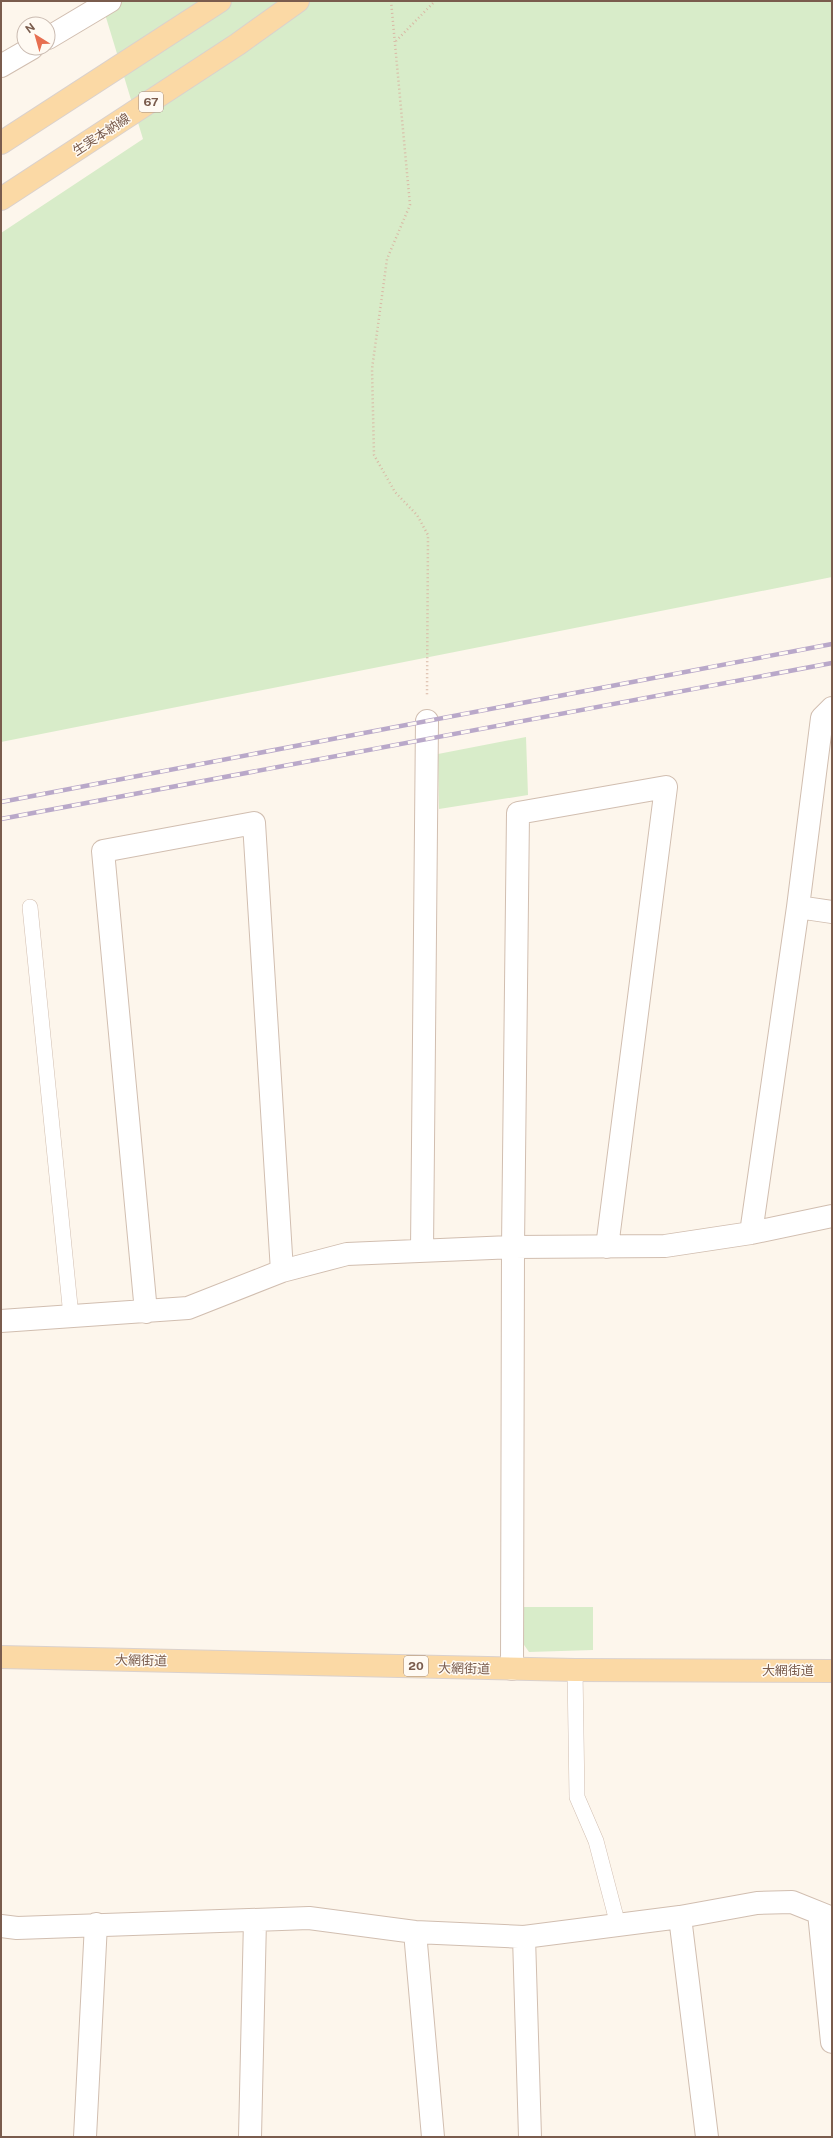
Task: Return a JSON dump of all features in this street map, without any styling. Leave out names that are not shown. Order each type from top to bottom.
[{"type":"main road","points":[[1,143],[220,1]]},
{"type":"main road","name":"生実本納線","points":[[1,199],[238,44],[298,1]]},
{"type":"main road","name":"大網街道","points":[[1,1657],[512,1669],[832,1671]]},
{"type":"street","points":[[56,33],[110,1]]},
{"type":"street","points":[[1,66],[18,56]]},
{"type":"street","points":[[751,1233],[798,907],[822,718],[832,708]]},
{"type":"street","points":[[422,1250],[427,721]]},
{"type":"street","points":[[512,1669],[513,1247],[518,813],[666,787],[607,1247]]},
{"type":"street","points":[[146,1312],[103,851],[254,823],[282,1271]]},
{"type":"street","points":[[798,907],[832,912]]},
{"type":"street","points":[[1,1320],[146,1312],[188,1308],[282,1271],[347,1254],[513,1247],[665,1246],[751,1233],[832,1216]]},
{"type":"street","points":[[1,1926],[17,1928],[96,1924],[309,1918],[414,1932],[524,1937],[680,1917],[757,1903],[792,1902],[826,1916],[832,2042]]},
{"type":"street","points":[[680,1917],[707,2137]]},
{"type":"street","points":[[250,2137],[255,1920]]},
{"type":"street","points":[[85,2137],[96,1924]]},
{"type":"street","points":[[414,1932],[433,2137]]},
{"type":"street","points":[[524,1937],[530,2137]]},
{"type":"lane","points":[[30,907],[71,1316]]},
{"type":"lane","points":[[575,1670],[577,1797],[596,1841],[618,1925]]},
{"type":"path","points":[[391,1],[396,41],[410,205],[387,259],[372,368],[374,455],[395,492],[417,515],[428,535],[427,721]]},
{"type":"path","points":[[396,41],[434,1]]},
{"type":"green space","points":[[101,1],[832,1],[832,577],[1,742],[1,233],[143,139]]},
{"type":"green space","points":[[526,737],[528,795],[439,809],[438,754]]},
{"type":"green space","points":[[522,1607],[593,1607],[593,1650],[529,1652],[522,1642]]},
{"type":"railway","points":[[1,802],[832,644]]},
{"type":"railway","points":[[1,819],[832,663]]}]
